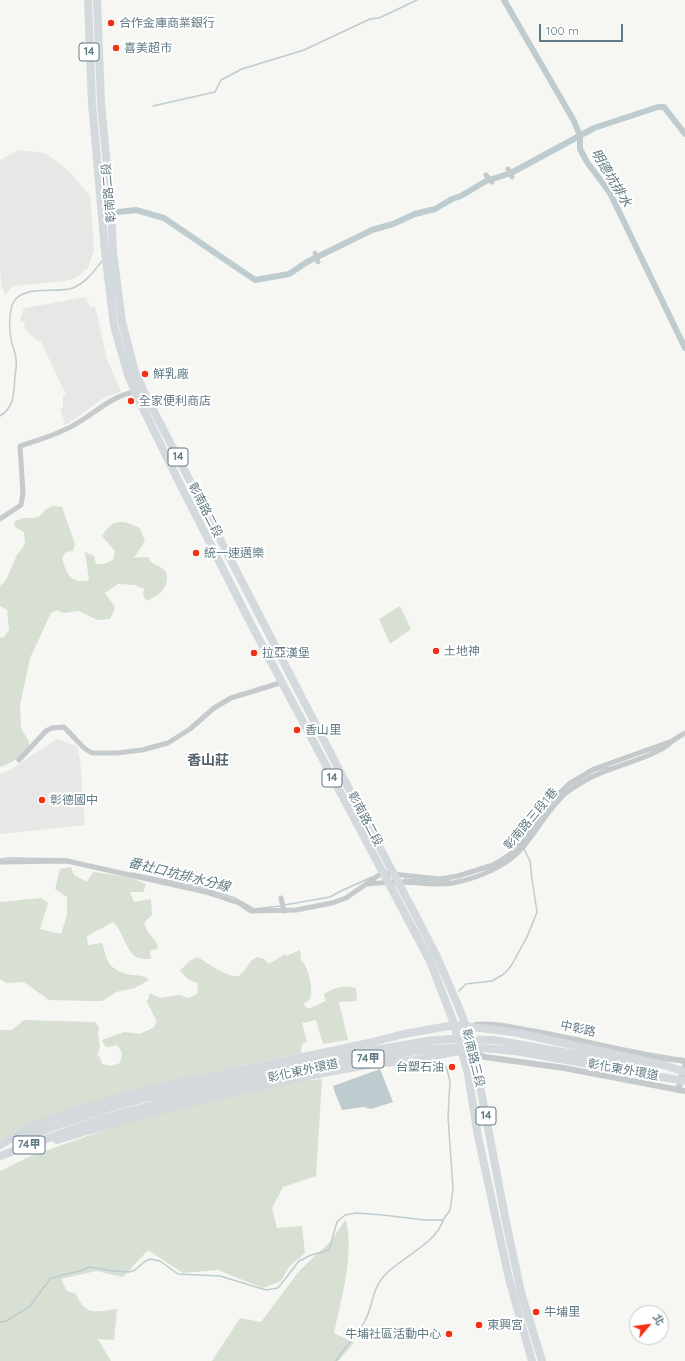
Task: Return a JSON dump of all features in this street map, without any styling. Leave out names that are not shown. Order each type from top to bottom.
[{"type":"main road","name":"彰南路二段","points":[[88,0],[92,103],[104,250],[114,326],[145,394],[394,874]]},
{"type":"main road","name":"彰南路二段","points":[[97,0],[101,102],[111,210],[113,252],[128,374],[135,392],[177,478],[252,626],[283,682],[382,873]]},
{"type":"main road","points":[[92,103],[101,102]]},
{"type":"main road","points":[[104,250],[113,252]]},
{"type":"main road","points":[[135,392],[145,394]]},
{"type":"main road","points":[[177,478],[186,473]]},
{"type":"main road","points":[[283,682],[293,679]]},
{"type":"main road","name":"14","points":[[382,873],[388,883]]},
{"type":"main road","name":"14","points":[[394,874],[398,882]]},
{"type":"main road","name":"彰南路三段","points":[[398,882],[436,957],[466,1026],[473,1052],[521,1292],[542,1361]]},
{"type":"main road","name":"彰南路三段","points":[[388,883],[430,961],[462,1051],[468,1074],[478,1136],[509,1279],[532,1361]]},
{"type":"main road","points":[[454,1025],[518,1033],[664,1065],[685,1073]]},
{"type":"main road","name":"74甲","points":[[0,1146],[26,1130],[51,1119],[151,1089],[378,1041],[404,1034],[454,1025]]},
{"type":"main road","name":"彰化東外環道","points":[[0,1146],[101,1110],[151,1097],[304,1062],[427,1041],[472,1039],[501,1041],[685,1073]]},
{"type":"main road","name":"彰化東外環道","points":[[0,1156],[104,1118],[153,1105],[306,1070],[428,1049],[472,1047],[515,1051],[685,1082]]},
{"type":"main road","points":[[462,1051],[514,1056],[658,1081],[685,1082]]},
{"type":"main road","name":"74甲","points":[[0,1156],[154,1111],[264,1086],[382,1063],[408,1061],[462,1051]]},
{"type":"street","points":[[508,169],[512,177]]},
{"type":"street","points":[[486,176],[492,182]]},
{"type":"street","points":[[315,253],[318,262]]},
{"type":"street","points":[[0,519],[21,505],[23,493],[20,446],[65,430],[126,393],[135,392]]},
{"type":"street","points":[[19,760],[46,731],[52,728],[64,727],[84,748],[92,753],[116,753],[142,750],[168,743],[190,729],[214,708],[231,698],[283,682]]},
{"type":"street","name":"彰南路三段1巷","points":[[382,873],[440,879],[458,876],[493,865],[509,855],[518,846],[560,792],[569,784],[594,769],[672,741],[685,733]]},
{"type":"street","name":"彰南路三段1巷","points":[[368,884],[398,882],[437,884],[452,883],[494,869],[513,858],[524,847],[566,793],[589,778],[656,752],[667,746],[672,741]]},
{"type":"street","points":[[0,862],[67,861],[206,892],[239,903],[251,911],[296,910],[332,903],[346,898],[382,873]]},
{"type":"street","points":[[281,898],[284,911]]},
{"type":"street","name":"中彰路","points":[[466,1026],[490,1024],[656,1057],[685,1061]]},
{"type":"street","points":[[473,1052],[485,1057],[564,1068],[685,1091]]},
{"type":"street","points":[[652,1084],[656,1057]]},
{"type":"street","points":[[678,1090],[685,1066]]},
{"type":"shaded area","points":[[19,150],[45,153],[69,171],[90,196],[94,250],[88,268],[75,278],[65,281],[13,286],[5,295],[1,285],[0,266],[0,160]]},
{"type":"shaded area","points":[[86,297],[90,307],[95,306],[107,359],[121,391],[104,398],[67,424],[63,425],[65,422],[60,410],[63,407],[63,396],[66,395],[41,342],[35,339],[24,328],[25,323],[20,320],[24,308]]},
{"type":"shaded area","points":[[52,506],[62,507],[75,544],[73,551],[66,552],[62,558],[68,573],[73,579],[83,581],[89,580],[85,552],[94,556],[96,564],[104,564],[113,560],[115,551],[102,536],[110,526],[117,522],[121,522],[140,528],[145,541],[134,558],[148,557],[153,564],[161,567],[165,571],[167,575],[167,582],[161,592],[147,601],[143,596],[144,589],[135,585],[118,584],[105,593],[115,607],[110,619],[97,620],[79,611],[63,613],[57,610],[51,613],[30,658],[20,705],[21,728],[29,742],[29,749],[26,754],[0,767],[0,638],[4,637],[9,629],[7,610],[0,606],[0,586],[6,580],[17,555],[25,544],[24,532],[15,527],[15,521],[40,516],[46,509]]},
{"type":"shaded area","points":[[400,606],[411,629],[390,644],[379,619]]},
{"type":"shaded area","name":"彰德國中","points":[[57,739],[77,746],[80,760],[85,825],[0,834],[0,774],[10,770]]},
{"type":"shaded area","points":[[71,867],[74,875],[87,882],[93,872],[129,877],[146,884],[143,892],[130,892],[134,902],[151,899],[152,915],[144,923],[148,932],[158,945],[157,949],[151,950],[151,959],[138,958],[130,952],[113,922],[87,936],[88,945],[101,943],[103,945],[106,957],[114,968],[131,975],[143,976],[149,980],[135,988],[116,992],[102,1001],[49,1000],[24,982],[6,983],[0,979],[0,902],[41,898],[48,903],[40,929],[61,934],[67,915],[67,897],[55,889],[60,869]]},
{"type":"shaded area","points":[[300,950],[301,960],[306,967],[311,986],[311,996],[309,1001],[303,1003],[308,1009],[326,1001],[324,994],[332,990],[347,986],[356,988],[357,1001],[339,1002],[348,1040],[323,1044],[316,1020],[302,1023],[307,1042],[302,1044],[301,1053],[212,1072],[156,1087],[0,1140],[0,1030],[12,1030],[24,1020],[95,1022],[99,1027],[98,1034],[100,1047],[97,1056],[100,1057],[102,1064],[111,1066],[120,1063],[122,1053],[117,1045],[108,1047],[105,1046],[102,1040],[124,1032],[140,1034],[153,1028],[157,1022],[147,1002],[150,993],[160,998],[179,995],[188,998],[197,994],[198,983],[189,980],[180,971],[189,961],[198,957],[225,973],[236,976],[243,973],[251,961],[257,957],[264,959],[269,964],[285,954],[287,956]]},
{"type":"shaded area","points":[[380,1069],[393,1102],[371,1109],[363,1107],[342,1110],[333,1086]]},
{"type":"shaded area","points":[[322,1079],[316,1176],[283,1187],[272,1208],[277,1228],[302,1226],[305,1253],[289,1267],[281,1281],[263,1288],[218,1270],[183,1273],[148,1250],[123,1277],[96,1271],[61,1279],[67,1291],[76,1294],[79,1301],[87,1309],[92,1311],[103,1311],[117,1309],[114,1340],[98,1339],[111,1361],[0,1361],[0,1171],[31,1156],[124,1123],[277,1084]]},
{"type":"shaded area","points":[[346,1219],[349,1248],[348,1262],[334,1333],[354,1343],[338,1361],[212,1361],[240,1318],[261,1322],[300,1270],[331,1241]]},
{"type":"waterway","points":[[153,106],[215,92],[221,80],[242,69],[304,50],[370,19],[379,18],[417,0]]},
{"type":"waterway","name":"明德坑排水","points":[[504,0],[574,121],[580,136],[580,149],[587,162],[610,193],[685,348]]},
{"type":"waterway","points":[[118,212],[136,210],[164,218],[255,280],[289,274],[307,262],[372,230],[393,224],[415,214],[435,209],[486,181],[511,173],[594,128],[658,107],[664,107],[685,134]]},
{"type":"waterway","points":[[0,416],[9,408],[14,393],[16,364],[10,326],[10,316],[13,303],[24,293],[32,291],[66,290],[78,286],[93,273],[102,261]]},
{"type":"waterway","name":"番社口坑排水分線","points":[[592,772],[608,767]]},
{"type":"waterway","name":"番社口坑排水分線","points":[[574,784],[581,780]]},
{"type":"waterway","points":[[459,991],[466,984],[492,981],[504,974],[511,966],[527,937],[537,912],[530,861],[524,849]]},
{"type":"waterway","name":"番社口坑排水分線","points":[[0,859],[68,859]]},
{"type":"waterway","name":"番社口坑排水分線","points":[[132,873],[200,887],[235,898],[254,909],[280,906]]},
{"type":"waterway","name":"番社口坑排水分線","points":[[284,905],[330,897],[372,877]]},
{"type":"waterway","name":"番社口坑排水分線","points":[[404,879],[433,881]]},
{"type":"waterway","name":"番社口坑排水分線","points":[[441,881],[450,880]]},
{"type":"waterway","points":[[0,1322],[6,1321],[29,1307],[50,1279],[90,1267],[129,1272],[135,1270],[150,1259],[160,1261],[178,1274],[220,1276],[266,1290],[278,1288],[299,1261],[311,1255],[329,1250],[337,1222],[345,1215],[356,1213],[424,1220],[443,1220],[450,1210],[453,1189],[448,1117],[450,1081],[446,1066]]},
{"type":"waterway","points":[[336,1361],[365,1321],[380,1281],[391,1270],[434,1236],[440,1228],[443,1220]]},
{"type":"place","name":"合作金庫商業銀行","points":[[111,23]]},
{"type":"place","name":"喜美超市","points":[[116,48]]},
{"type":"place","name":"鮮乳廠","points":[[145,374]]},
{"type":"place","name":"全家便利商店","points":[[131,401]]},
{"type":"place","name":"統一速邁樂","points":[[196,553]]},
{"type":"place","name":"土地神","points":[[436,651]]},
{"type":"place","name":"拉亞漢堡","points":[[254,653]]},
{"type":"place","name":"香山里","points":[[297,730]]},
{"type":"place","name":"彰德國中","points":[[42,800]]},
{"type":"place","name":"台塑石油","points":[[452,1067]]},
{"type":"place","name":"牛埔里","points":[[536,1312]]},
{"type":"place","name":"東興宮","points":[[479,1325]]},
{"type":"place","name":"牛埔社區活動中心","points":[[449,1334]]},
{"type":"district","name":"香山莊","points":[[208,761]]}]
